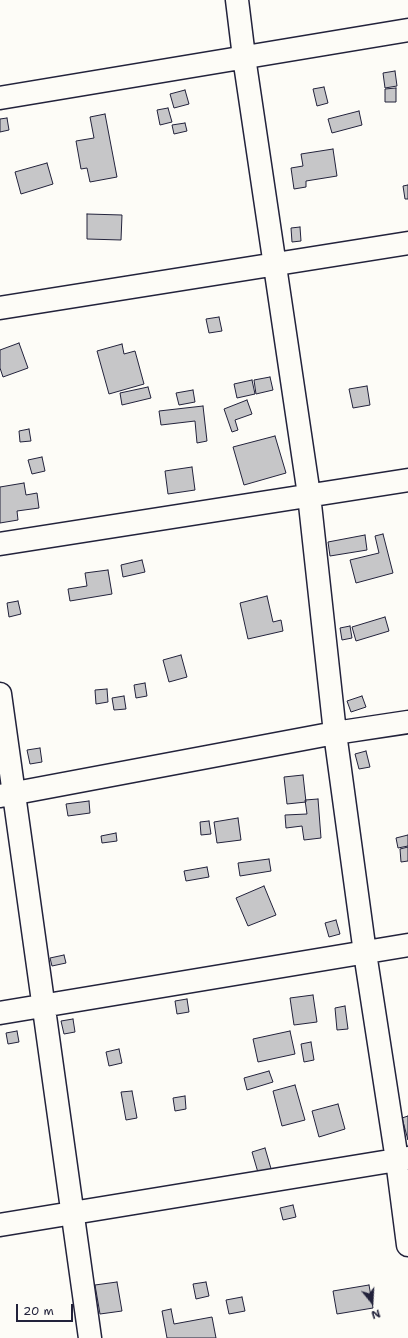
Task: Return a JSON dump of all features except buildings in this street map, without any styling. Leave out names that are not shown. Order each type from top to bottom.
[{"type":"street","points":[[237,0],[244,58],[309,495],[335,733],[365,953],[403,1159],[408,1244]]},
{"type":"street","points":[[0,98],[408,30]]},
{"type":"street","points":[[0,308],[274,263],[408,243]]},
{"type":"street","points":[[0,544],[408,480]]},
{"type":"street","points":[[0,694],[7,795],[43,1007],[90,1338]]},
{"type":"street","points":[[7,795],[335,733],[408,722]]},
{"type":"street","points":[[0,1013],[408,945]]},
{"type":"street","points":[[0,1225],[403,1159]]}]
